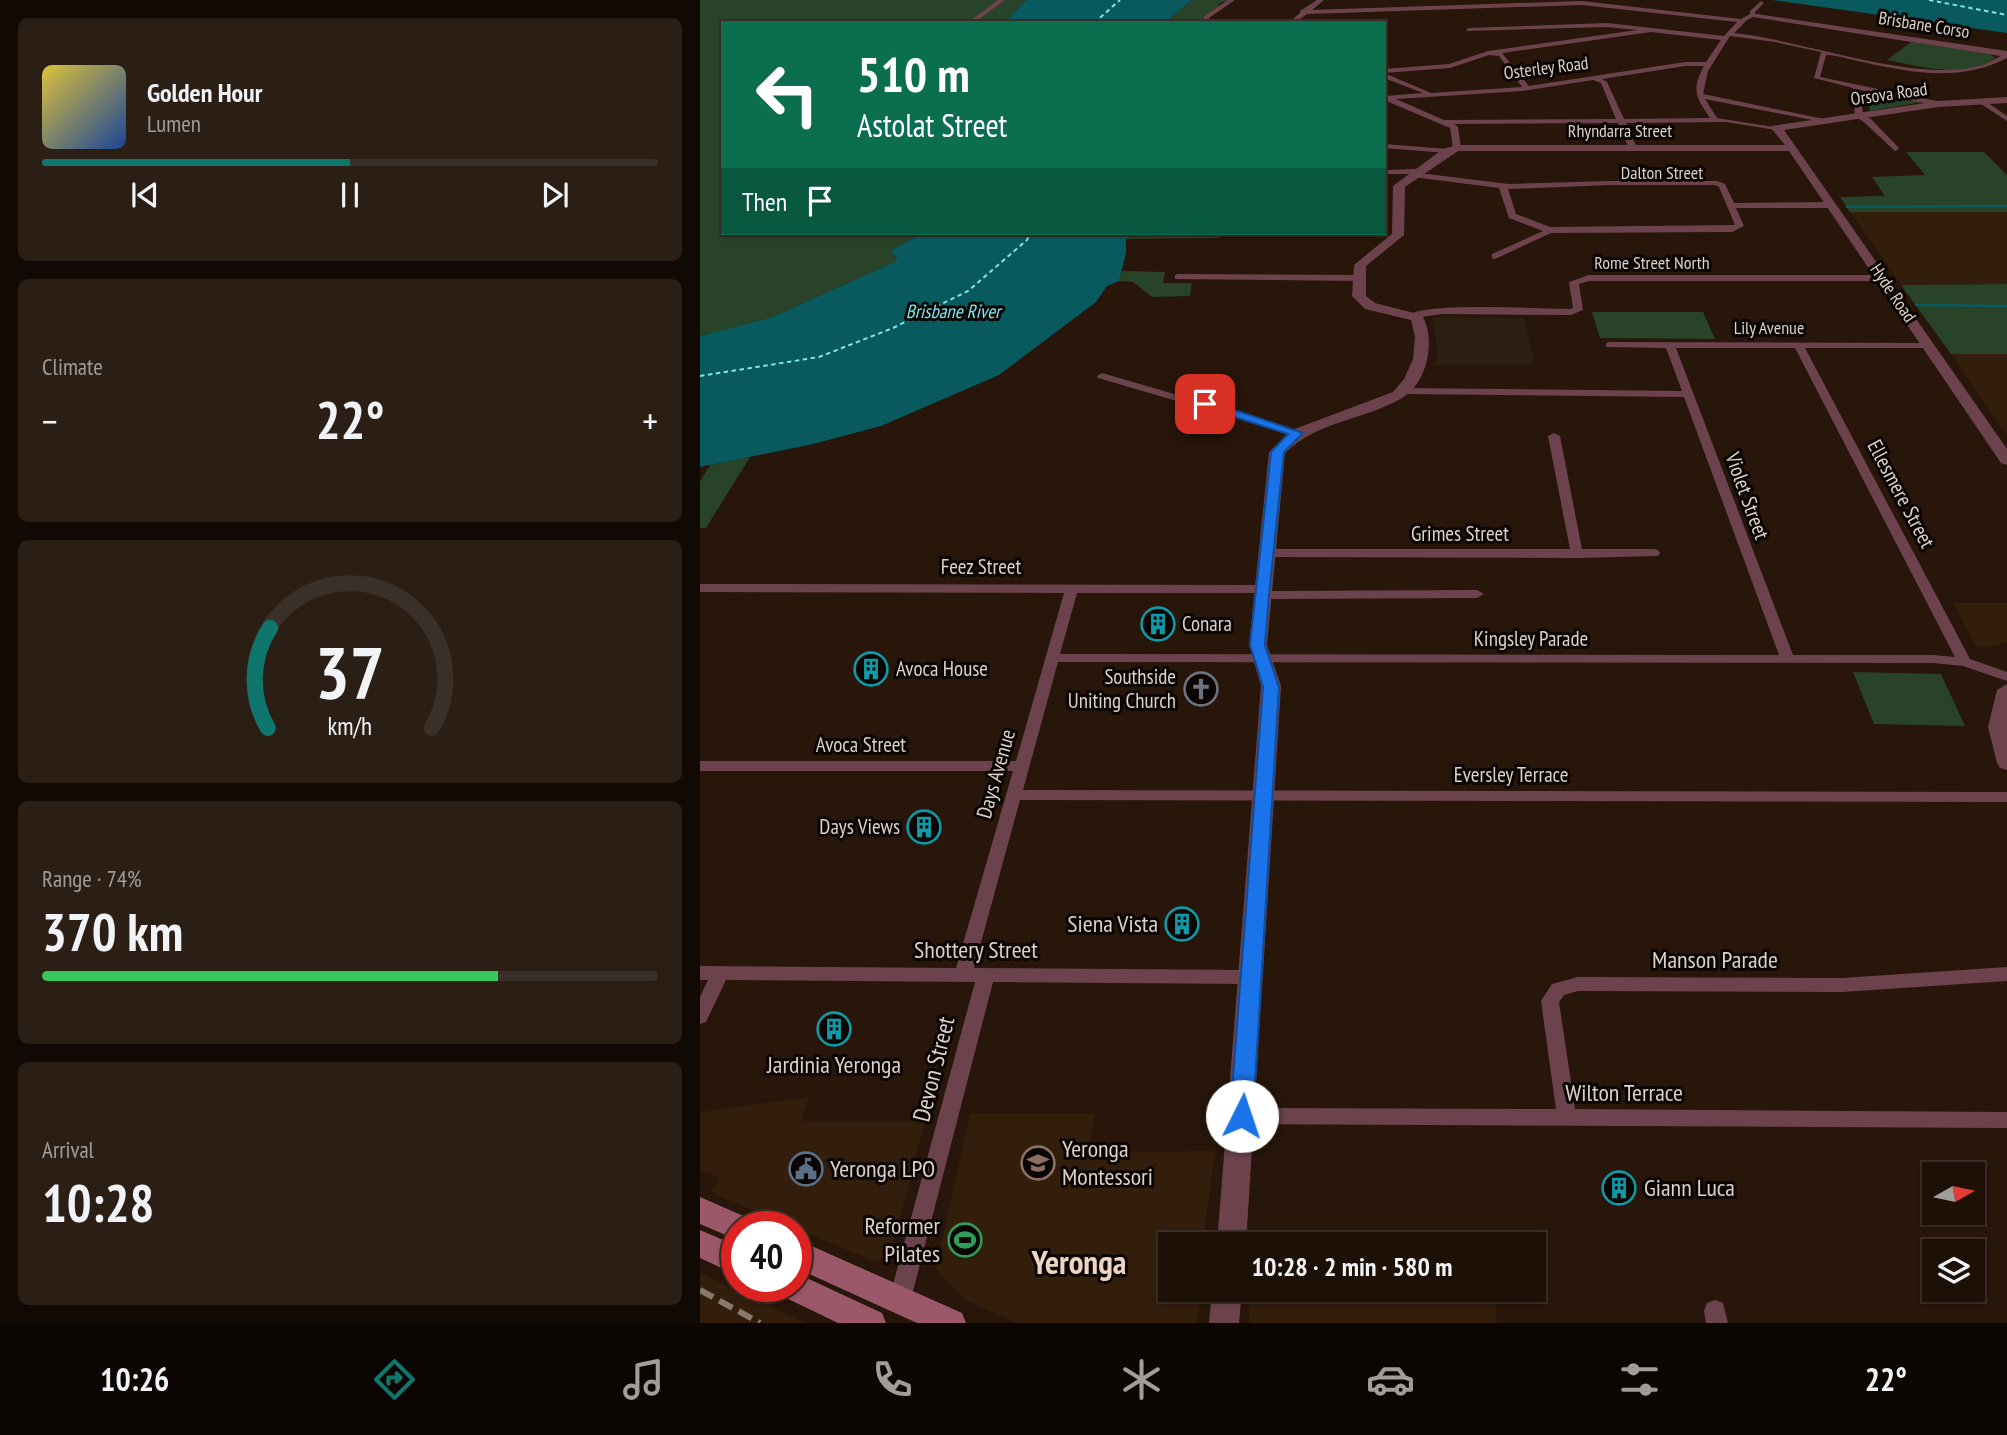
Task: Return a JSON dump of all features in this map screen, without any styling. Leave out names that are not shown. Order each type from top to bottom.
[{"type":"main road","points":[[700,1210],[721,1219]]},
{"type":"main road","points":[[700,1244],[721,1254]]},
{"type":"main road","points":[[812,1260],[951,1323]]},
{"type":"main road","points":[[812,1295],[871,1323]]},
{"type":"street","points":[[973,21],[1002,0]]},
{"type":"street","points":[[1205,21],[1206,17],[1233,0]]},
{"type":"street","points":[[1293,21],[1321,0]]},
{"type":"street","points":[[1420,0],[1425,9]]},
{"type":"street","points":[[1563,0],[1741,20]]},
{"type":"street","points":[[1303,12],[1582,3]]},
{"type":"street","points":[[1716,120],[1700,96],[1700,86],[1726,36],[1741,20],[1753,15],[1752,12],[1761,4]]},
{"type":"street","name":"Brisbane Corso","points":[[1753,15],[2007,54]]},
{"type":"street","points":[[1468,30],[1617,26],[1784,41],[1827,52],[1938,71],[1982,69],[1998,63],[2007,54]]},
{"type":"street","points":[[1617,26],[1626,30],[1622,34]]},
{"type":"street","points":[[1386,73],[1450,66],[1495,52],[1651,30]]},
{"type":"street","points":[[1495,52],[1501,55],[1527,88]]},
{"type":"street","points":[[1827,52],[1823,54],[1816,77],[1938,104]]},
{"type":"street","name":"Osterley Road","points":[[1386,98],[1527,88],[1685,64],[1711,64]]},
{"type":"street","points":[[1386,74],[1429,95]]},
{"type":"street","points":[[1593,78],[1604,82],[1633,148]]},
{"type":"street","points":[[1856,88],[1859,116],[1868,121],[1895,149]]},
{"type":"street","points":[[1700,96],[1824,121]]},
{"type":"street","points":[[1386,98],[1454,127],[1452,150]]},
{"type":"street","name":"Orsova Road","points":[[1776,128],[1938,104],[2007,100]]},
{"type":"street","points":[[1984,102],[2007,120]]},
{"type":"street","points":[[1444,122],[1716,120],[1776,128]]},
{"type":"street","name":"Hyde Road","points":[[1776,128],[1793,148],[2007,460]]},
{"type":"street","points":[[1386,146],[1452,150]]},
{"type":"street","name":"Rhyndarra Street","points":[[1452,150],[1793,148]]},
{"type":"street","points":[[1402,391],[1420,360],[1420,322],[1414,315],[1363,303],[1359,296],[1360,265],[1396,240],[1399,186],[1452,150]]},
{"type":"street","name":"Dalton Street","points":[[1386,172],[1415,173],[1503,187],[1722,191],[1730,206]]},
{"type":"street","points":[[1503,187],[1512,216],[1549,230],[1732,229],[1740,224],[1730,206],[1832,205]]},
{"type":"street","points":[[1495,256],[1549,230]]},
{"type":"street","points":[[1178,277],[1359,278]]},
{"type":"street","name":"Rome Street North","points":[[1414,315],[1441,312],[1570,312],[1578,310],[1574,282],[1589,278],[1883,278]]},
{"type":"street","name":"Lily Avenue","points":[[1610,345],[1928,345]]},
{"type":"street","name":"Violet Street","points":[[1670,345],[1788,660]]},
{"type":"street","name":"Ellesmere Street","points":[[1799,346],[1965,662]]},
{"type":"street","points":[[1101,376],[1297,433]]},
{"type":"street","points":[[1232,1232],[1271,687],[1258,645],[1261,592],[1278,452],[1297,433],[1402,391],[1417,394],[1689,394]]},
{"type":"street","points":[[1554,436],[1577,554]]},
{"type":"street","name":"Grimes Street","points":[[1265,553],[1654,553]]},
{"type":"street","name":"Feez Street","points":[[700,588],[1072,588],[1477,594]]},
{"type":"street","name":"Days Avenue","points":[[963,974],[1072,588]]},
{"type":"street","name":"Kingsley Parade","points":[[1052,658],[1933,659],[1965,662],[2007,677]]},
{"type":"street","points":[[2007,690],[1998,727],[2007,763]]},
{"type":"street","name":"Avoca Street","points":[[700,766],[1022,766]]},
{"type":"street","name":"Eversley Terrace","points":[[1014,795],[2007,797]]},
{"type":"street","name":"Shottery Street","points":[[700,973],[1251,977]]},
{"type":"street","points":[[700,1017],[720,973]]},
{"type":"street","name":"Devon Street","points":[[900,1299],[986,974]]},
{"type":"street","name":"Manson Parade","points":[[1567,1119],[1550,1001],[1558,989],[1578,985],[1842,985],[2007,974]]},
{"type":"street","name":"Wilton Terrace","points":[[1242,1116],[2007,1120]]},
{"type":"street","points":[[1224,1323],[1226,1302]]},
{"type":"shaded area","points":[[1850,212],[2007,212],[2007,284],[1901,285]]},
{"type":"shaded area","points":[[1433,317],[1524,318],[1535,365],[1433,365],[1438,358]]},
{"type":"shaded area","points":[[1951,354],[2007,354],[2007,435],[1965,375]]},
{"type":"shaded area","points":[[1953,603],[2007,603],[2007,642],[1991,647],[1977,647]]},
{"type":"shaded area","points":[[809,1097],[801,1121],[925,1121],[891,1253],[875,1262],[812,1235],[812,1211],[755,1211],[710,1192],[720,1178],[700,1170],[700,1112]]},
{"type":"shaded area","points":[[970,1114],[1094,1114],[1089,1152],[1215,1151],[1205,1232],[1158,1232],[1158,1302],[1199,1302],[1197,1323],[1017,1323],[967,1301],[939,1274],[936,1267]]},
{"type":"shaded area","points":[[700,1273],[721,1283],[721,1302],[761,1302],[806,1323],[700,1323]]},
{"type":"shaded area","points":[[1250,1302],[1495,1302],[1497,1323],[1249,1323]]},
{"type":"green space","points":[[700,0],[1026,0],[1006,21],[721,21],[721,235],[919,235],[890,251],[897,259],[894,262],[772,317],[700,336]]},
{"type":"green space","points":[[1192,0],[1229,0],[1218,4],[1220,5],[1204,16],[1202,21],[1166,21]]},
{"type":"green space","points":[[1911,42],[1990,54],[1995,58],[1984,65],[1957,70],[1927,68],[1887,60]]},
{"type":"green space","points":[[1866,93],[1922,102],[1870,111]]},
{"type":"green space","points":[[1906,152],[1984,152],[2007,175],[2007,212],[1850,212],[1840,197],[1885,196],[1872,177],[1925,175]]},
{"type":"green space","points":[[1135,235],[1220,235],[1219,238],[1126,239]]},
{"type":"green space","points":[[1122,271],[1165,272],[1163,283],[1192,283],[1190,296],[1152,297],[1133,282],[1119,281]]},
{"type":"green space","points":[[2007,284],[2007,354],[1951,354],[1901,285]]},
{"type":"green space","points":[[1592,312],[1703,312],[1715,339],[1600,338]]},
{"type":"green space","points":[[750,457],[706,528],[700,528],[700,481],[710,465]]},
{"type":"green space","points":[[1853,672],[1941,674],[1965,726],[1874,724]]},
{"type":"water","points":[[1026,0],[1192,0],[1166,21],[1006,21]]},
{"type":"water","points":[[1772,0],[2007,0],[2007,33]]},
{"type":"water","name":"Brisbane River","points":[[919,235],[1135,235],[1126,239],[1126,253],[1119,281],[1107,286],[1096,302],[999,375],[881,426],[813,444],[700,467],[700,336],[772,317],[894,262],[897,258],[890,251]]},
{"type":"waterway","points":[[1847,207],[2007,206]]},
{"type":"waterway","points":[[1916,305],[2007,306]]},
{"type":"ferry route","points":[[1096,21],[1120,0]]},
{"type":"ferry route","points":[[1929,0],[2007,15]]},
{"type":"ferry route","points":[[700,376],[819,357],[893,328],[968,291],[1027,240],[1029,235]]},
{"type":"railway","points":[[700,1290],[760,1323]]},
{"type":"place","name":"Conara","points":[[1158,624]]},
{"type":"place","name":"Avoca House","points":[[871,669]]},
{"type":"place","name":"Southside Uniting Church","points":[[1201,689]]},
{"type":"place","name":"Days Views","points":[[924,827]]},
{"type":"place","name":"Siena Vista","points":[[1182,924]]},
{"type":"place","name":"Jardinia Yeronga","points":[[834,1029]]},
{"type":"place","name":"Yeronga Montessori","points":[[1038,1163]]},
{"type":"place","name":"Yeronga LPO","points":[[806,1169]]},
{"type":"place","name":"Giann Luca","points":[[1619,1188]]},
{"type":"place","name":"Reformer Pilates","points":[[965,1240]]},
{"type":"district","name":"Yeronga","points":[[1079,1262]]},
{"type":"route","points":[[1205,404],[1297,433],[1281,446],[1278,452],[1261,595],[1258,650],[1271,687],[1242,1116]]}]
